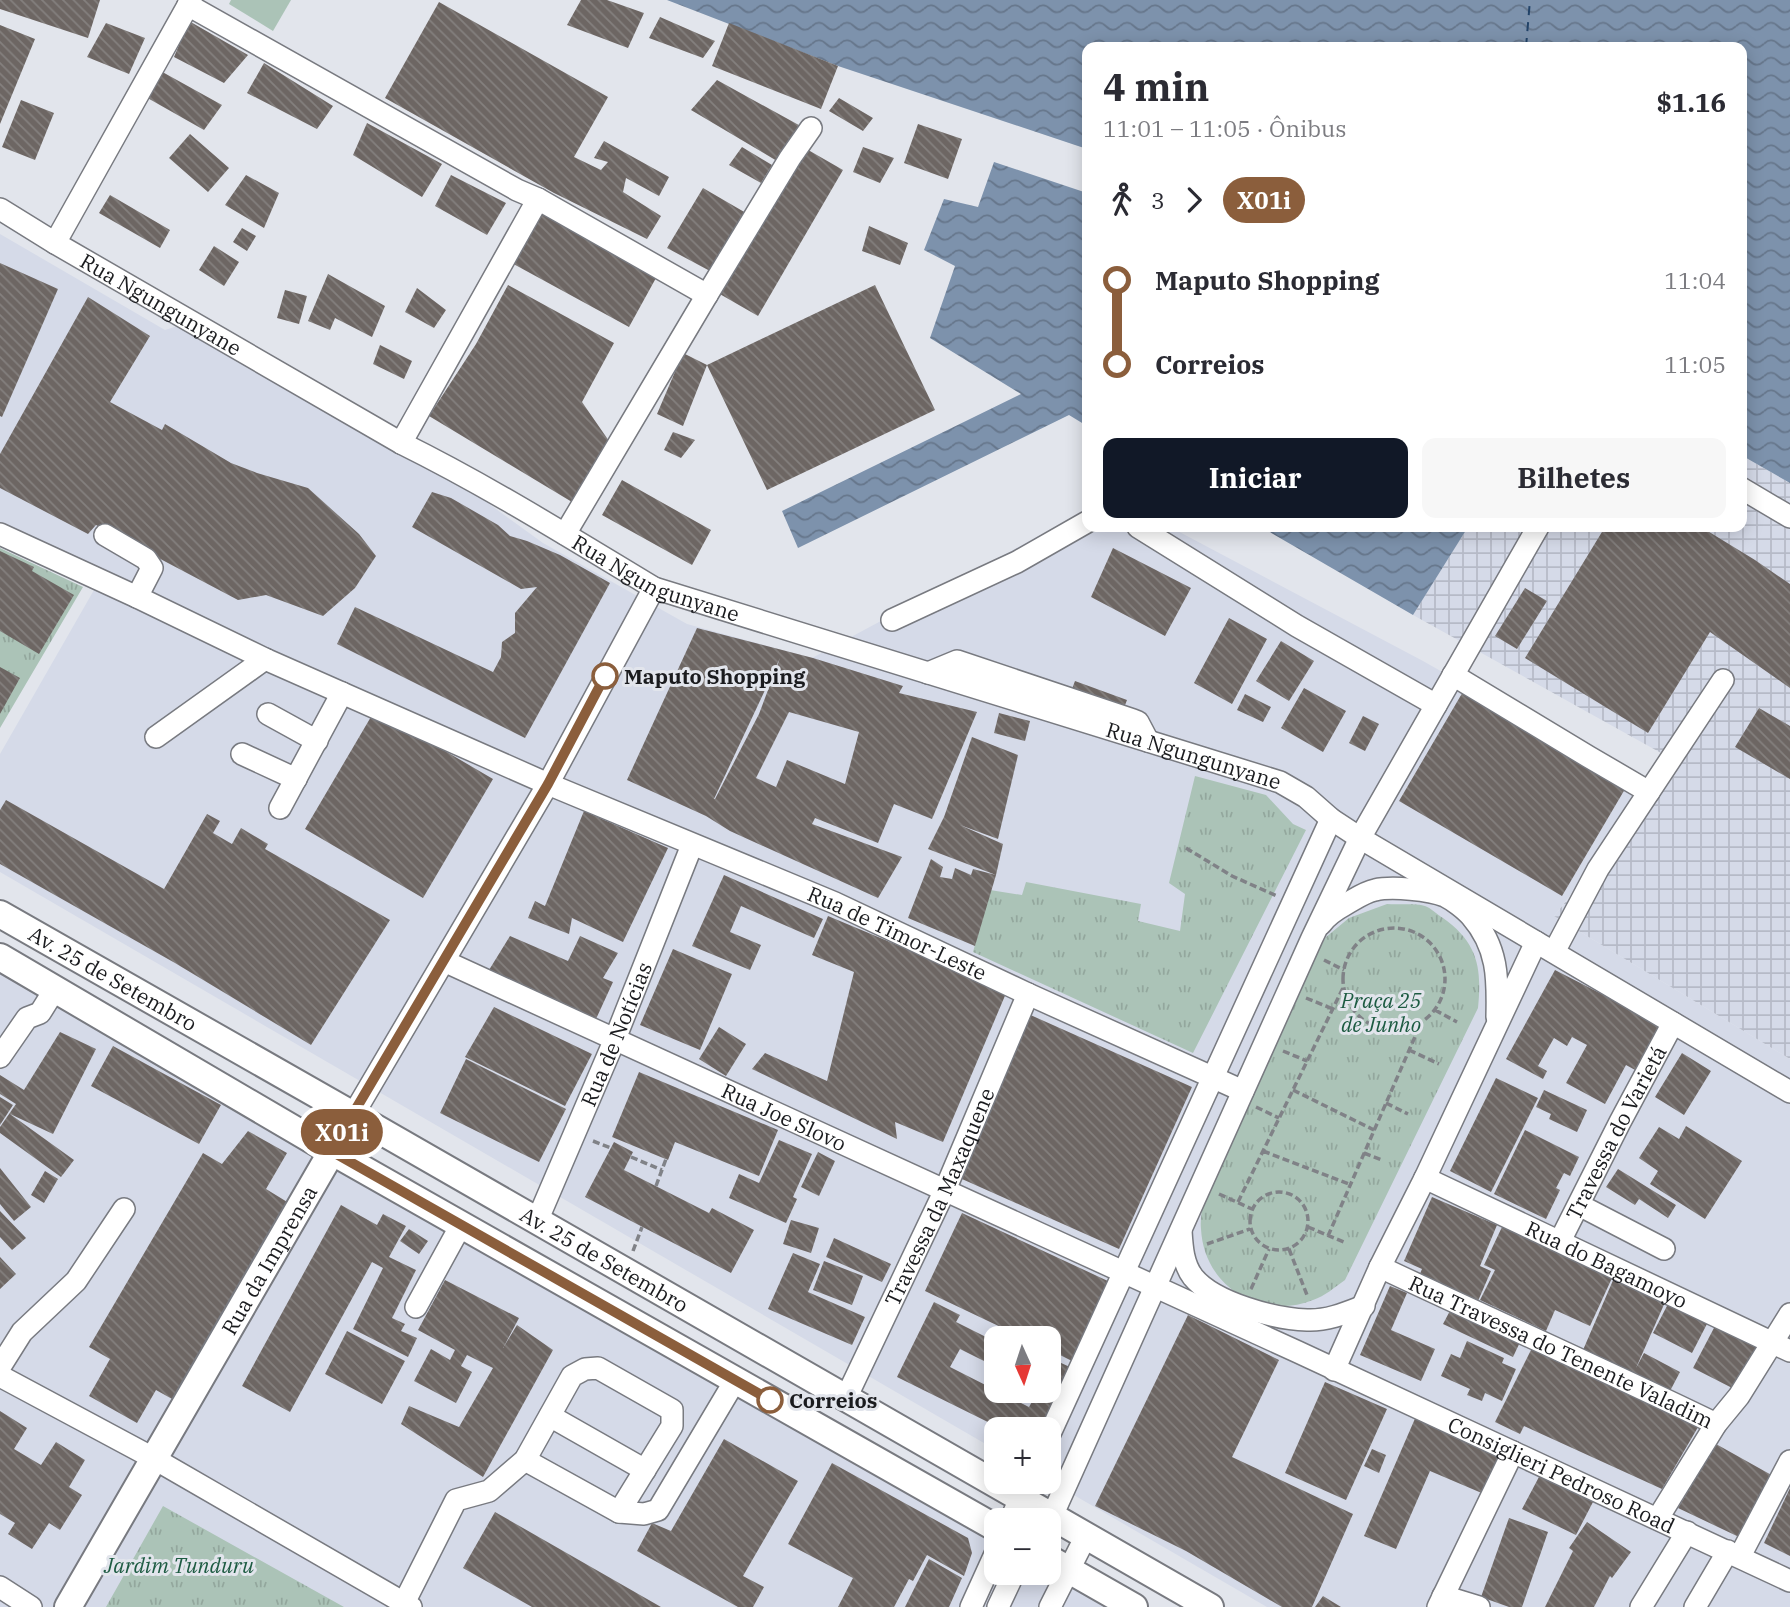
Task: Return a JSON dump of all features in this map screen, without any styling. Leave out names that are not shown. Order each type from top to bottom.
[{"type":"main road","name":"Av. 25 de Setembro","points":[[0,914],[846,1398],[1029,1508]]},
{"type":"main road","name":"Av. 25 de Setembro","points":[[0,957],[331,1151],[984,1521]]},
{"type":"main road","name":"Rua da Imprensa","points":[[68,1607],[353,1115]]},
{"type":"main road","name":"Av. 25 de Setembro","points":[[1061,1524],[1210,1607]]},
{"type":"main road","points":[[1061,1566],[1134,1607]]},
{"type":"street","points":[[55,243],[189,3],[707,295]]},
{"type":"street","points":[[565,534],[790,158],[811,128]]},
{"type":"street","points":[[401,443],[538,199]]},
{"type":"street","name":"Rua Ngungunyane","points":[[0,209],[654,588],[1280,782],[1306,797],[1331,819],[1360,838]]},
{"type":"street","points":[[1747,492],[1790,517]]},
{"type":"street","points":[[892,620],[1017,562],[1082,525]]},
{"type":"street","points":[[1146,532],[1286,619],[1436,705]]},
{"type":"street","points":[[1036,1508],[1155,1287],[1246,1098],[1289,990],[1315,948],[1360,838],[1535,532]]},
{"type":"street","name":"Rua de Timor-Leste","points":[[0,534],[265,659],[548,784],[835,903],[1213,1078],[1246,1098]]},
{"type":"street","points":[[105,535],[146,559],[152,568],[136,597]]},
{"type":"street","name":"Rua da Imprensa","points":[[353,1115],[548,784],[654,588]]},
{"type":"street","points":[[156,737],[265,659]]},
{"type":"street","points":[[1453,675],[1649,792]]},
{"type":"street","points":[[1124,1273],[1334,1370],[1380,1267],[1496,1026],[1545,947],[1723,680]]},
{"type":"street","points":[[280,808],[342,693]]},
{"type":"street","points":[[268,714],[317,741]]},
{"type":"street","points":[[242,754],[296,779]]},
{"type":"street","points":[[1058,1417],[1331,819]]},
{"type":"street","points":[[1360,838],[1790,1092]]},
{"type":"street","name":"Rua de Notícias","points":[[537,1221],[615,1039],[692,845]]},
{"type":"street","points":[[1315,948],[1325,918],[1376,890],[1406,888],[1445,897],[1470,914],[1484,935],[1495,961],[1498,986],[1496,1026]]},
{"type":"street","name":"Rua Joe Slovo","points":[[444,961],[1124,1273]]},
{"type":"street","points":[[0,1057],[26,1018],[40,1013],[55,989]]},
{"type":"street","name":"Travessa da Maxaquene","points":[[846,1398],[945,1191],[1028,994]]},
{"type":"street","name":"Travessa do Varietá","points":[[1560,1241],[1673,1023]]},
{"type":"street","name":"Rua do Bagamoyo","points":[[1424,1178],[1781,1347]]},
{"type":"street","points":[[1579,1205],[1664,1249]]},
{"type":"street","points":[[0,1367],[22,1332],[76,1281],[124,1209]]},
{"type":"street","points":[[415,1307],[461,1225]]},
{"type":"street","points":[[1181,1229],[1182,1253],[1193,1277],[1210,1291],[1238,1306],[1307,1320],[1337,1317],[1364,1306]]},
{"type":"street","name":"Rua Travessa do Tenente Valadim","points":[[1380,1267],[1716,1424],[1658,1518]]},
{"type":"street","points":[[1716,1424],[1781,1347],[1790,1314]]},
{"type":"street","points":[[0,1376],[153,1458],[407,1605],[456,1500],[489,1491],[526,1460],[572,1377],[586,1368],[598,1368],[672,1410],[672,1426],[619,1512]]},
{"type":"street","name":"Consiglieri Pedroso Road","points":[[1334,1370],[1790,1581]]},
{"type":"street","points":[[526,1460],[619,1512],[643,1514],[658,1510],[736,1379]]},
{"type":"street","points":[[550,1416],[645,1469]]},
{"type":"street","points":[[1479,1607],[1440,1602],[1513,1452]]},
{"type":"street","points":[[1695,1607],[1734,1553],[1790,1461]]},
{"type":"street","points":[[1641,1607],[1687,1532]]},
{"type":"street","points":[[1061,1561],[1086,1536]]},
{"type":"street","points":[[971,1607],[984,1578]]},
{"type":"street","points":[[998,1607],[1008,1585]]},
{"type":"street","points":[[1011,1607],[1021,1585]]},
{"type":"street","points":[[1050,1607],[1054,1585]]},
{"type":"street","points":[[0,1587],[31,1607]]},
{"type":"path","points":[[1186,848],[1232,876],[1293,903]]},
{"type":"path","points":[[1405,929],[1420,935],[1434,946],[1443,961],[1446,978],[1443,995],[1435,1010],[1422,1022],[1405,1029],[1388,1030],[1371,1024],[1358,1015],[1349,1002],[1344,986],[1344,970],[1349,955],[1360,942],[1373,933],[1405,929]]},
{"type":"path","points":[[1315,948],[1344,970]]},
{"type":"path","points":[[1238,1202],[1344,986]]},
{"type":"path","points":[[1289,990],[1333,1009]]},
{"type":"path","points":[[1435,1010],[1457,1022]]},
{"type":"path","points":[[1328,1236],[1422,1022]]},
{"type":"path","points":[[1277,1048],[1307,1061]]},
{"type":"path","points":[[1409,1050],[1439,1064]]},
{"type":"path","points":[[1293,1090],[1374,1130]]},
{"type":"path","points":[[1246,1098],[1279,1118]]},
{"type":"path","points":[[1386,1104],[1408,1114]]},
{"type":"path","points":[[1263,1151],[1350,1185]]},
{"type":"path","points":[[1364,1153],[1382,1160]]},
{"type":"path","points":[[631,1157],[662,1170]]},
{"type":"path","points":[[656,1186],[666,1159]]},
{"type":"path","points":[[1213,1191],[1252,1209]]},
{"type":"path","points":[[1281,1192],[1299,1200],[1308,1217],[1308,1227],[1298,1244],[1279,1251],[1261,1245],[1254,1238],[1249,1220],[1252,1209],[1263,1196],[1281,1192]]},
{"type":"path","points":[[1308,1227],[1346,1243]]},
{"type":"path","points":[[1207,1244],[1250,1229]]},
{"type":"path","points":[[1250,1292],[1269,1249]]},
{"type":"path","points":[[1289,1249],[1307,1295]]},
{"type":"shaded area","points":[[0,234],[165,330],[184,324],[413,449],[543,543],[687,624],[812,658],[1082,513],[1082,532],[1179,532],[1423,661],[1652,791],[1554,916],[1790,1059],[1790,1607],[1267,1607],[1061,1488],[1061,1417],[984,1417],[984,1443],[0,872],[0,754],[94,590],[0,547]]},
{"type":"shaded area","points":[[1747,458],[1790,483],[1790,1059],[1554,916],[1679,763],[1413,615],[1465,532],[1747,532]]},
{"type":"shaded area","points":[[0,974],[984,1526],[984,1585],[1061,1585],[1061,1572],[1122,1607],[0,1607]]},
{"type":"green space","points":[[231,0],[291,0],[273,31],[229,4]]},
{"type":"green space","points":[[0,548],[83,587],[0,728]]},
{"type":"green space","points":[[1195,776],[1266,795],[1293,824],[1306,830],[1193,1053],[973,952],[990,890],[1022,895],[1026,882],[1141,904],[1138,921],[1180,931],[1185,894],[1169,883]]},
{"type":"green space","name":"Praça 25 de Junho","points":[[1387,904],[1427,907],[1464,937],[1471,947],[1478,969],[1478,1008],[1345,1280],[1317,1298],[1293,1305],[1274,1306],[1256,1302],[1239,1294],[1212,1268],[1201,1229],[1203,1202],[1306,971],[1326,937],[1349,918]]},
{"type":"green space","name":"Jardim Tunduru","points":[[163,1506],[344,1607],[106,1607]]},
{"type":"water","points":[[667,0],[1790,0],[1790,483],[1747,458],[1747,42],[1082,42],[1082,147],[838,66]]},
{"type":"water","points":[[994,162],[1082,191],[1082,423],[1069,415],[798,548],[782,511],[1021,394],[930,338],[955,266],[924,250],[944,199],[978,207]]},
{"type":"water","points":[[1270,532],[1465,532],[1413,615]]},
{"type":"building","points":[[0,0],[100,0],[88,38],[0,9]]},
{"type":"building","points":[[581,0],[607,0],[644,13],[628,48],[567,25]]},
{"type":"building","points":[[439,2],[608,97],[574,157],[601,170],[608,162],[594,158],[604,141],[669,177],[659,196],[626,178],[623,192],[661,216],[647,239],[554,193],[385,98]]},
{"type":"building","points":[[660,17],[715,41],[703,58],[649,38]]},
{"type":"building","points":[[189,21],[248,55],[224,83],[174,57]]},
{"type":"building","points":[[106,23],[145,38],[129,74],[87,57]]},
{"type":"building","points":[[729,23],[838,66],[821,109],[712,66]]},
{"type":"building","points":[[0,25],[35,39],[0,124]]},
{"type":"building","points":[[264,63],[333,106],[317,129],[247,93]]},
{"type":"building","points":[[157,69],[222,105],[204,130],[144,96]]},
{"type":"building","points":[[717,80],[806,129],[777,161],[691,110]]},
{"type":"building","points":[[839,98],[873,118],[863,131],[829,111]]},
{"type":"building","points":[[21,100],[54,113],[35,160],[2,147]]},
{"type":"building","points":[[367,123],[442,164],[422,197],[353,155]]},
{"type":"building","points":[[918,124],[962,139],[948,179],[904,163]]},
{"type":"building","points":[[190,134],[229,168],[208,192],[169,158]]},
{"type":"building","points":[[742,147],[772,165],[761,183],[729,165]]},
{"type":"building","points":[[803,147],[843,170],[758,316],[718,293]]},
{"type":"building","points":[[863,147],[894,158],[880,183],[853,172]]},
{"type":"building","points":[[246,175],[279,193],[264,228],[225,205]]},
{"type":"building","points":[[451,175],[506,203],[487,235],[435,206]]},
{"type":"building","points":[[703,188],[746,213],[710,271],[667,248]]},
{"type":"building","points":[[110,195],[170,230],[160,248],[99,213]]},
{"type":"building","points":[[536,210],[656,278],[629,327],[508,261]]},
{"type":"building","points":[[869,226],[908,243],[900,265],[862,251]]},
{"type":"building","points":[[242,228],[256,236],[247,251],[233,242]]},
{"type":"building","points":[[214,246],[239,262],[224,286],[199,270]]},
{"type":"building","points":[[0,263],[58,289],[2,417],[0,416]]},
{"type":"building","points":[[328,274],[385,306],[372,337],[335,318],[330,330],[308,321]]},
{"type":"building","points":[[508,285],[614,343],[582,402],[609,441],[572,502],[429,416],[476,344]]},
{"type":"building","points":[[875,285],[935,410],[767,490],[707,365]]},
{"type":"building","points":[[417,288],[446,310],[434,328],[405,312]]},
{"type":"building","points":[[285,290],[307,296],[299,324],[277,318]]},
{"type":"building","points":[[88,297],[150,336],[110,402],[162,430],[165,424],[231,463],[308,488],[359,534],[376,556],[355,588],[323,616],[266,595],[238,600],[96,525],[88,534],[0,488],[0,454]]},
{"type":"building","points":[[380,345],[412,361],[404,379],[373,364]]},
{"type":"building","points":[[683,353],[707,365],[683,426],[657,414]]},
{"type":"building","points":[[673,432],[695,440],[681,458],[664,450]]},
{"type":"building","points":[[622,480],[711,530],[692,565],[602,515]]},
{"type":"building","points":[[432,492],[451,498],[498,525],[510,536],[560,555],[610,583],[525,738],[337,644],[355,607],[493,672],[501,657],[502,642],[515,633],[515,613],[537,587],[521,589],[412,527]]},
{"type":"building","points":[[1602,532],[1709,532],[1790,584],[1790,688],[1710,632],[1648,733],[1525,658]]},
{"type":"building","points":[[1113,548],[1191,588],[1165,636],[1091,597]]},
{"type":"building","points":[[0,551],[34,567],[32,571],[74,595],[39,654],[0,631]]},
{"type":"building","points":[[1525,588],[1547,601],[1517,649],[1495,636]]},
{"type":"building","points":[[1229,618],[1267,639],[1232,704],[1194,683]]},
{"type":"building","points":[[697,628],[813,658],[903,686],[899,693],[977,712],[932,819],[894,804],[878,843],[815,818],[812,824],[902,857],[878,898],[730,831],[706,816],[627,780]],"holes":[[[780,658],[759,714],[714,799]],[[789,712],[859,732],[845,784],[787,760],[776,787],[756,778]]]},
{"type":"building","points":[[1281,641],[1314,661],[1289,701],[1256,681]]},
{"type":"building","points":[[0,667],[20,678],[0,714]]},
{"type":"building","points":[[1075,681],[1127,700],[1122,713],[1070,694]]},
{"type":"building","points":[[1304,688],[1346,711],[1323,752],[1281,728]]},
{"type":"building","points":[[1464,690],[1628,784],[1562,896],[1399,801]]},
{"type":"building","points":[[1245,694],[1271,707],[1263,722],[1237,710]]},
{"type":"building","points":[[1759,708],[1790,726],[1790,779],[1735,747]]},
{"type":"building","points":[[375,710],[493,779],[423,898],[305,829]]},
{"type":"building","points":[[999,713],[1030,721],[1025,741],[994,733]]},
{"type":"building","points":[[1363,716],[1379,724],[1365,751],[1349,743]]},
{"type":"building","points":[[972,737],[1018,755],[998,839],[960,825],[1003,844],[996,875],[928,849],[944,817]]},
{"type":"building","points":[[6,800],[164,889],[207,814],[220,821],[213,833],[232,844],[241,828],[268,844],[265,849],[390,920],[311,1045],[175,963],[0,864],[0,810]]},
{"type":"building","points":[[584,811],[668,848],[623,942],[572,918],[569,934],[528,918],[535,901],[545,906]]},
{"type":"building","points":[[931,859],[943,867],[940,877],[952,879],[955,868],[971,875],[973,869],[996,875],[975,946],[908,918]]},
{"type":"building","points":[[724,875],[823,919],[814,938],[741,906],[730,932],[761,945],[750,970],[692,946]]},
{"type":"building","points":[[828,916],[1007,991],[943,1142],[895,1122],[897,1139],[752,1069],[765,1053],[827,1081],[854,972],[812,955]]},
{"type":"building","points":[[510,936],[568,961],[580,936],[618,953],[603,978],[613,982],[596,1019],[489,970]]},
{"type":"building","points":[[673,949],[732,974],[700,1050],[640,1025]]},
{"type":"building","points":[[1555,970],[1662,1025],[1637,1071],[1626,1065],[1605,1104],[1566,1083],[1587,1045],[1572,1037],[1567,1046],[1554,1038],[1538,1066],[1547,1071],[1543,1079],[1506,1059]]},
{"type":"building","points":[[494,1007],[592,1054],[565,1106],[465,1057]]},
{"type":"building","points":[[1026,1013],[1192,1087],[1119,1249],[953,1175]]},
{"type":"building","points":[[719,1027],[746,1044],[726,1076],[699,1059]]},
{"type":"building","points":[[60,1032],[96,1049],[53,1134],[10,1114],[74,1160],[61,1177],[0,1133],[0,1127],[16,1104],[0,1094],[0,1075],[24,1090]]},
{"type":"building","points":[[113,1046],[221,1105],[199,1144],[91,1086]]},
{"type":"building","points":[[1682,1053],[1711,1071],[1684,1115],[1655,1097]]},
{"type":"building","points":[[466,1059],[566,1109],[539,1162],[440,1113]]},
{"type":"building","points":[[639,1072],[778,1130],[759,1176],[675,1142],[668,1160],[612,1137]]},
{"type":"building","points":[[1496,1078],[1538,1098],[1491,1192],[1450,1171]]},
{"type":"building","points":[[1544,1090],[1587,1110],[1577,1132],[1549,1119],[1551,1114],[1536,1107]]},
{"type":"building","points":[[0,1097],[13,1105],[0,1125]]},
{"type":"building","points":[[1686,1126],[1742,1161],[1705,1219],[1650,1184],[1658,1171],[1639,1158],[1659,1127],[1679,1139]]},
{"type":"building","points":[[1525,1130],[1579,1157],[1570,1176],[1564,1173],[1556,1188],[1560,1190],[1546,1219],[1494,1194]]},
{"type":"building","points":[[248,1131],[287,1153],[266,1189],[297,1208],[181,1404],[156,1390],[137,1423],[89,1396],[110,1359],[89,1347],[203,1153],[222,1164]]},
{"type":"building","points":[[779,1140],[812,1154],[793,1197],[797,1199],[786,1223],[729,1198],[739,1174],[759,1183]]},
{"type":"building","points":[[614,1142],[633,1152],[624,1170],[709,1213],[712,1208],[754,1230],[731,1273],[585,1197]]},
{"type":"building","points":[[818,1152],[835,1161],[819,1196],[801,1187]]},
{"type":"building","points":[[0,1168],[31,1207],[14,1221],[0,1204]]},
{"type":"building","points":[[1618,1169],[1676,1205],[1668,1218],[1639,1199],[1635,1205],[1606,1187]]},
{"type":"building","points":[[45,1171],[58,1179],[44,1203],[31,1195]]},
{"type":"building","points":[[1432,1197],[1497,1225],[1480,1266],[1491,1271],[1478,1301],[1419,1276],[1422,1269],[1404,1261]]},
{"type":"building","points":[[341,1205],[377,1225],[383,1214],[406,1226],[389,1257],[416,1270],[392,1318],[405,1324],[401,1331],[417,1338],[408,1357],[353,1329],[383,1268],[372,1262],[290,1412],[242,1386]]},
{"type":"building","points":[[0,1211],[26,1238],[12,1250],[0,1237]]},
{"type":"building","points":[[962,1213],[1110,1282],[1072,1361],[1061,1356],[1061,1326],[999,1326],[925,1291]]},
{"type":"building","points":[[791,1220],[819,1228],[811,1253],[783,1244]]},
{"type":"building","points":[[1502,1227],[1612,1278],[1590,1326],[1555,1310],[1546,1331],[1480,1300],[1495,1270],[1484,1265]]},
{"type":"building","points":[[409,1229],[428,1241],[419,1254],[400,1241]]},
{"type":"building","points":[[834,1238],[891,1264],[882,1282],[826,1257]]},
{"type":"building","points":[[793,1253],[820,1264],[808,1292],[865,1317],[852,1345],[768,1309]]},
{"type":"building","points":[[0,1257],[16,1274],[0,1289]]},
{"type":"building","points":[[824,1261],[863,1276],[852,1305],[813,1290]]},
{"type":"building","points":[[1614,1278],[1666,1300],[1636,1368],[1644,1353],[1680,1372],[1670,1391],[1583,1350]]},
{"type":"building","points":[[445,1280],[519,1318],[503,1348],[517,1325],[553,1350],[483,1477],[401,1424],[409,1406],[459,1427],[493,1368],[467,1355],[461,1366],[472,1372],[456,1403],[414,1381],[431,1349],[450,1360],[455,1350],[418,1330]]},
{"type":"building","points":[[1390,1286],[1407,1293],[1391,1330],[1435,1349],[1421,1381],[1360,1355]]},
{"type":"building","points":[[934,1302],[960,1315],[956,1322],[984,1336],[984,1361],[960,1349],[950,1367],[984,1384],[984,1404],[1023,1404],[1029,1407],[1031,1404],[1054,1404],[1048,1417],[984,1417],[984,1420],[897,1377]]},
{"type":"building","points":[[1669,1302],[1708,1322],[1692,1353],[1653,1333]]},
{"type":"building","points":[[1452,1307],[1521,1340],[1513,1357],[1443,1324]]},
{"type":"building","points":[[1188,1315],[1279,1360],[1232,1457],[1353,1514],[1312,1607],[1282,1607],[1186,1551],[1095,1506]]},
{"type":"building","points":[[1715,1326],[1761,1350],[1740,1392],[1693,1368]]},
{"type":"building","points":[[347,1331],[405,1361],[382,1404],[325,1374]]},
{"type":"building","points":[[1467,1341],[1504,1358],[1502,1363],[1516,1369],[1502,1401],[1485,1393],[1482,1401],[1467,1395],[1470,1389],[1441,1376],[1451,1354],[1460,1358]]},
{"type":"building","points":[[1533,1346],[1701,1422],[1662,1489],[1524,1426],[1520,1434],[1495,1422]]},
{"type":"building","points":[[1061,1363],[1072,1368],[1061,1390]]},
{"type":"building","points":[[1325,1382],[1387,1409],[1346,1500],[1285,1473]]},
{"type":"building","points":[[0,1411],[27,1428],[14,1449],[41,1465],[56,1442],[85,1460],[69,1487],[82,1495],[60,1530],[49,1523],[32,1549],[8,1534],[15,1523],[0,1514]]},
{"type":"building","points":[[1417,1414],[1503,1451],[1484,1494],[1430,1471],[1396,1549],[1364,1536]]},
{"type":"building","points":[[724,1439],[798,1481],[743,1576],[764,1587],[753,1607],[738,1607],[637,1551],[652,1523],[671,1531]]},
{"type":"building","points":[[1716,1444],[1775,1477],[1739,1537],[1678,1508]]},
{"type":"building","points":[[1372,1449],[1386,1455],[1379,1473],[1364,1466]]},
{"type":"building","points":[[832,1463],[968,1538],[972,1553],[964,1576],[927,1555],[913,1581],[909,1579],[894,1607],[838,1607],[853,1578],[788,1544]]},
{"type":"building","points":[[1540,1475],[1593,1502],[1576,1535],[1522,1509]]},
{"type":"building","points":[[1790,1488],[1790,1556],[1764,1543]]},
{"type":"building","points":[[495,1512],[661,1607],[532,1607],[463,1568]]},
{"type":"building","points":[[1509,1518],[1548,1532],[1522,1607],[1509,1607],[1481,1597]]},
{"type":"building","points":[[1587,1522],[1631,1552],[1612,1578],[1610,1576],[1594,1607],[1545,1607],[1573,1551],[1569,1548]]},
{"type":"building","points":[[929,1559],[962,1578],[949,1607],[905,1607]]},
{"type":"building","points":[[1323,1596],[1341,1607],[1315,1607]]},
{"type":"ferry route","points":[[1526,42],[1530,0]]},
{"type":"bus line","name":"X01i","points":[[605,676],[548,784],[331,1151],[770,1400]]},
{"type":"place","name":"Maputo Shopping","points":[[605,676]]},
{"type":"place","name":"Correios","points":[[770,1400]]}]
